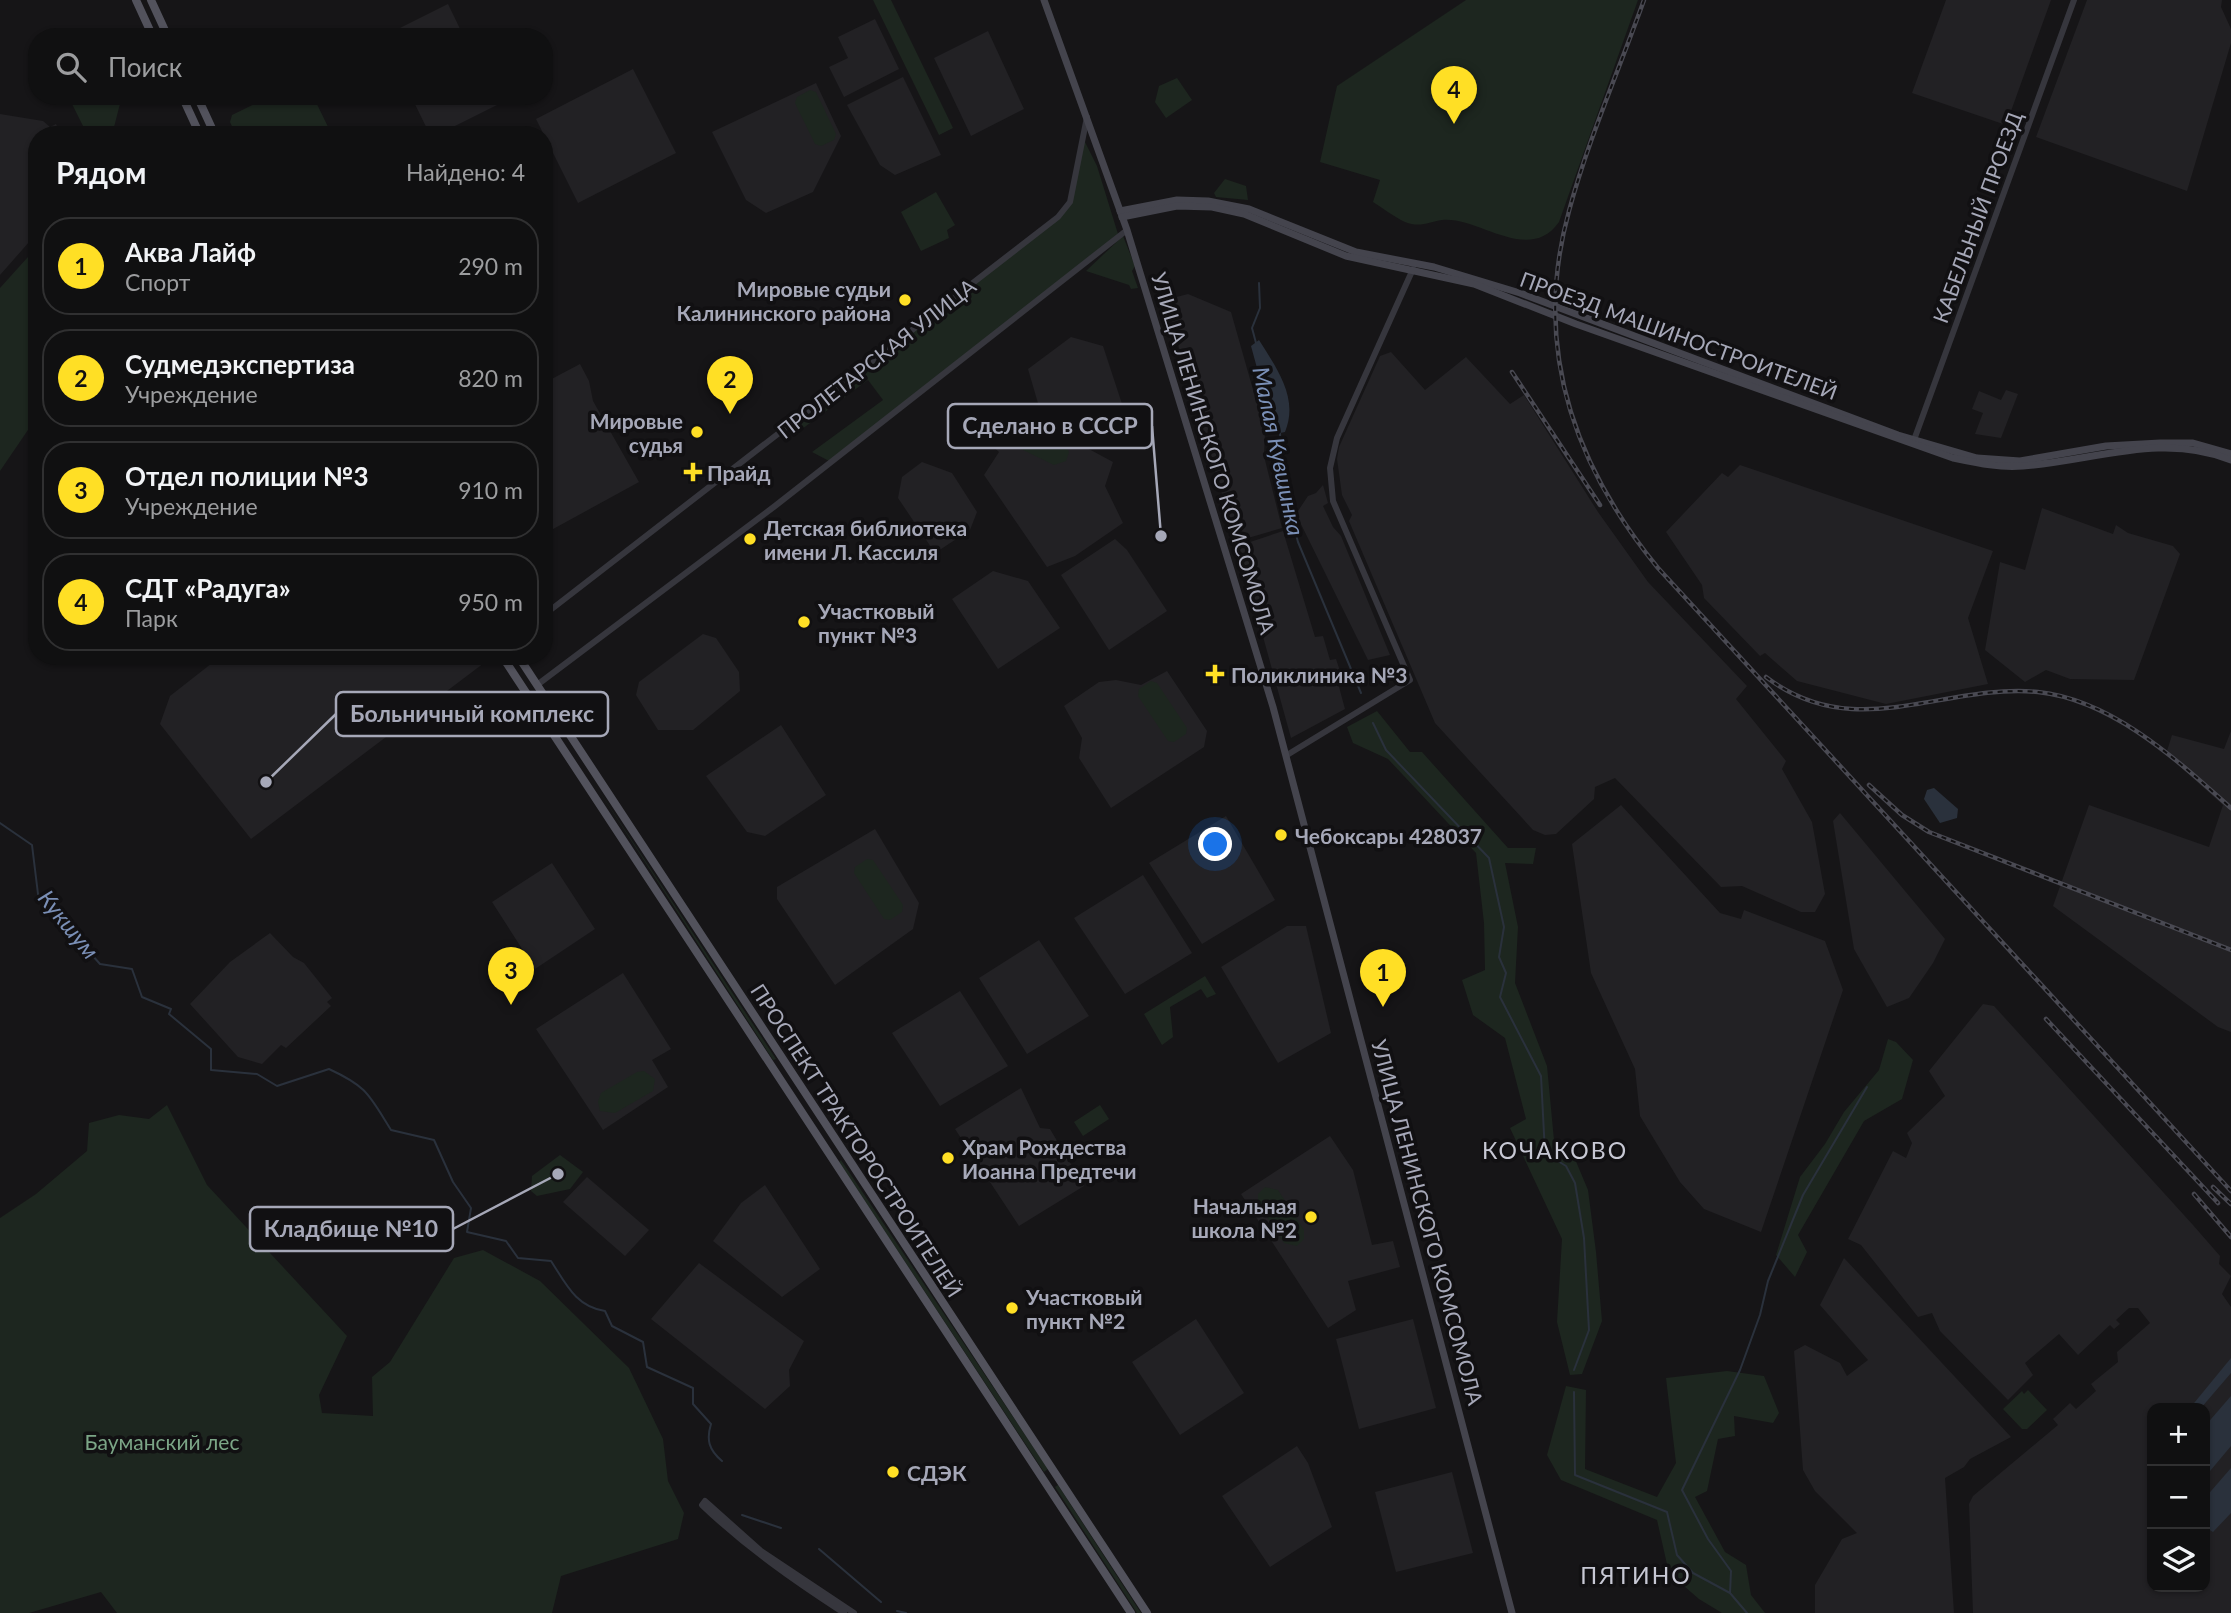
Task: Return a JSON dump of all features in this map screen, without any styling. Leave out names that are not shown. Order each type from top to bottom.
[{"type":"main road","points":[[136,0],[149,28]]},
{"type":"main road","points":[[151,0],[164,28]]},
{"type":"main road","name":"УЛИЦА ЛЕНИНСКОГО КОМСОМОЛА","points":[[1044,0],[1121,214],[1287,755],[1512,1613]]},
{"type":"main road","points":[[186,105],[196,126]]},
{"type":"main road","points":[[201,105],[211,126]]},
{"type":"main road","name":"ПРОЕЗД МАШИНОСТРОИТЕЛЕЙ","points":[[1121,214],[1177,203],[1192,203],[1244,214],[1287,228],[1346,256],[1414,266],[1474,284],[1974,463],[2008,464],[2143,448],[2190,448],[2231,460]]},
{"type":"main road","name":"ПРОЕЗД МАШИНОСТРОИТЕЛЕЙ","points":[[2008,464],[2106,446],[2160,443],[2193,443],[2231,454]]},
{"type":"main road","name":"ПРОСПЕКТ ТРАКТОРОСТРОИТЕЛЕЙ","points":[[508,665],[1131,1613]]},
{"type":"main road","name":"ПРОСПЕКТ ТРАКТОРОСТРОИТЕЛЕЙ","points":[[524,665],[1147,1613]]},
{"type":"main road","points":[[523,689],[537,685]]},
{"type":"main road","points":[[777,1075],[789,1068]]},
{"type":"main road","points":[[1042,1478],[1053,1470]]},
{"type":"street","name":"КАБЕЛЬНЫЙ ПРОЕЗД","points":[[1913,443],[2074,0]]},
{"type":"street","name":"ПРОЛЕТАРСКАЯ УЛИЦА","points":[[553,608],[1058,217],[1070,202],[1087,117]]},
{"type":"street","points":[[537,685],[775,506],[1126,230]]},
{"type":"street","points":[[1287,755],[1410,680],[1338,515],[1330,468],[1337,438],[1414,266]]},
{"type":"street","points":[[704,1503],[780,1569],[854,1613]]},
{"type":"street","points":[[825,1598],[844,1613]]},
{"type":"shaded area","points":[[1946,0],[2051,0],[2006,125],[1912,93]]},
{"type":"shaded area","points":[[2087,0],[2222,0],[2221,7],[2231,29],[2231,43],[2187,191],[2036,137]]},
{"type":"shaded area","points":[[448,4],[460,28],[400,28]]},
{"type":"shaded area","points":[[875,19],[899,69],[844,97],[829,67],[848,58],[838,37]]},
{"type":"shaded area","points":[[988,31],[1024,109],[971,136],[934,58]]},
{"type":"shaded area","points":[[633,69],[676,153],[578,203],[553,153],[553,126],[540,126],[536,119]]},
{"type":"shaded area","points":[[903,77],[941,155],[895,175],[880,165],[847,105]]},
{"type":"shaded area","points":[[816,83],[841,136],[813,192],[766,213],[746,200],[712,132]]},
{"type":"shaded area","points":[[415,105],[497,105],[455,126],[426,126]]},
{"type":"shaded area","points":[[0,114],[43,121],[49,126],[28,126],[28,243],[0,275]]},
{"type":"shaded area","points":[[1188,294],[1231,312],[1265,432],[1264,456],[1282,528],[1248,538],[1246,543],[1237,545],[1165,300]]},
{"type":"shaded area","points":[[1071,337],[1103,346],[1124,410],[1086,436],[1042,417],[1028,369]]},
{"type":"shaded area","points":[[1259,340],[1279,373],[1288,396],[1289,419],[1285,432],[1275,434],[1251,346]]},
{"type":"shaded area","points":[[1391,352],[1425,390],[1466,357],[1510,404],[1524,395],[1598,512],[1648,582],[1747,686],[1736,699],[1786,761],[1782,769],[1812,822],[1825,894],[1815,912],[1801,912],[1742,886],[1721,887],[1615,778],[1595,787],[1594,799],[1556,834],[1545,835],[1533,830],[1435,723],[1349,521],[1352,515],[1342,495],[1337,459],[1339,447],[1380,356]]},
{"type":"shaded area","points":[[580,364],[589,381],[593,401],[639,482],[553,529],[553,378]]},
{"type":"shaded area","points":[[2006,390],[2018,394],[2001,438],[1975,434],[1983,413],[1972,409],[1979,391],[2001,400]]},
{"type":"shaded area","points":[[1007,405],[1113,462],[1105,486],[1123,523],[1075,556],[1047,567],[984,475],[999,452],[988,442]]},
{"type":"shaded area","points":[[922,462],[952,473],[977,512],[970,530],[935,553],[898,498],[902,477]]},
{"type":"shaded area","points":[[1740,465],[1993,551],[1968,618],[1988,684],[1886,704],[1797,681],[1765,653],[1760,656],[1704,598],[1702,585],[1666,532],[1722,473],[1728,477]]},
{"type":"shaded area","points":[[1323,485],[1328,503],[1323,506],[1333,527],[1341,536],[1390,655],[1368,660],[1296,514],[1308,496],[1316,493]]},
{"type":"shaded area","points":[[2042,508],[2113,534],[2116,525],[2128,533],[2173,546],[2180,554],[2134,680],[2070,679],[2046,670],[2025,682],[1985,650],[2000,562],[2025,570]]},
{"type":"shaded area","points":[[1283,531],[1315,637],[1323,636],[1330,660],[1336,659],[1340,671],[1335,672],[1345,709],[1291,738],[1238,546]]},
{"type":"shaded area","points":[[1115,539],[1127,550],[1167,611],[1109,650],[1061,575]]},
{"type":"shaded area","points":[[993,571],[1028,581],[1060,628],[998,669],[952,599]]},
{"type":"shaded area","points":[[703,634],[716,638],[739,672],[740,691],[693,730],[658,730],[636,695],[639,682]]},
{"type":"shaded area","points":[[210,665],[481,665],[251,839],[160,724],[170,696]]},
{"type":"shaded area","points":[[1167,671],[1207,731],[1204,747],[1111,808],[1079,758],[1082,738],[1064,706],[1099,682],[1116,680],[1141,685]]},
{"type":"shaded area","points":[[781,725],[826,795],[765,836],[747,832],[706,776]]},
{"type":"shaded area","points":[[2231,731],[2231,1032],[2218,1027],[2053,906],[2089,805],[2209,847],[2223,805],[2166,754],[2172,735],[2224,749]]},
{"type":"shaded area","points":[[1934,788],[1958,809],[1957,818],[1940,823],[1924,799],[1927,790]]},
{"type":"shaded area","points":[[1621,805],[1720,913],[1741,919],[1744,910],[1825,941],[1843,990],[1761,1232],[1704,1209],[1680,1182],[1640,1116],[1635,1069],[1591,973],[1572,844]]},
{"type":"shaded area","points":[[1840,813],[1945,939],[1933,963],[1909,998],[1887,1007],[1854,949],[1833,821]]},
{"type":"shaded area","points":[[1226,816],[1275,900],[1202,944],[1149,863]]},
{"type":"shaded area","points":[[875,829],[919,903],[913,929],[835,985],[777,899],[777,887]]},
{"type":"shaded area","points":[[552,863],[595,929],[535,969],[492,902]]},
{"type":"shaded area","points":[[1143,875],[1192,953],[1125,994],[1074,918]]},
{"type":"shaded area","points":[[1287,926],[1306,926],[1331,1033],[1278,1063],[1221,967]]},
{"type":"shaded area","points":[[270,933],[293,957],[304,963],[332,998],[327,1002],[331,1006],[286,1048],[281,1045],[262,1064],[238,1057],[190,1004],[230,962]]},
{"type":"shaded area","points":[[1039,940],[1089,1016],[1027,1054],[979,978]]},
{"type":"shaded area","points":[[623,973],[671,1049],[652,1060],[668,1087],[603,1130],[536,1029]]},
{"type":"shaded area","points":[[960,991],[1008,1066],[940,1106],[892,1033]]},
{"type":"shaded area","points":[[1983,1004],[1994,1006],[2220,1256],[2219,1264],[2231,1276],[2222,1294],[2231,1307],[2231,1613],[1973,1613],[1969,1504],[1973,1496],[2058,1425],[2053,1419],[2070,1403],[2076,1409],[2096,1391],[2091,1384],[2118,1362],[2117,1352],[2150,1323],[2138,1308],[2129,1308],[2116,1320],[2120,1324],[2114,1329],[2110,1325],[2078,1355],[2059,1334],[2025,1363],[2033,1375],[2008,1400],[1940,1331],[1932,1313],[1918,1317],[1861,1245],[1848,1239],[1893,1151],[1906,1158],[1912,1143],[1907,1133],[1945,1096],[1929,1071]]},
{"type":"shaded area","points":[[1021,1088],[1040,1128],[1050,1129],[1084,1186],[1019,1226],[955,1129]]},
{"type":"shaded area","name":"Начальная школа №2","points":[[1330,1136],[1353,1170],[1372,1245],[1393,1241],[1400,1267],[1348,1281],[1356,1310],[1328,1328],[1241,1194]]},
{"type":"shaded area","points":[[587,1177],[649,1230],[625,1256],[563,1202]]},
{"type":"shaded area","points":[[765,1185],[820,1269],[782,1297],[713,1241],[741,1203]]},
{"type":"shaded area","points":[[1844,1258],[2011,1437],[1970,1459],[1964,1467],[1945,1478],[1954,1613],[1815,1613],[1815,1585],[1842,1539],[1857,1533],[1815,1491],[1803,1470],[1794,1351],[1805,1345],[1840,1363],[1847,1376],[1868,1360],[1820,1305]]},
{"type":"shaded area","points":[[699,1263],[804,1341],[789,1370],[790,1386],[765,1409],[651,1319]]},
{"type":"shaded area","points":[[1196,1319],[1244,1393],[1180,1435],[1132,1362]]},
{"type":"shaded area","points":[[1413,1319],[1436,1408],[1359,1429],[1336,1339]]},
{"type":"shaded area","points":[[2231,1358],[2231,1373],[2205,1403],[2194,1403]]},
{"type":"shaded area","points":[[2231,1396],[2231,1446],[2210,1471],[2210,1466],[2210,1420]]},
{"type":"shaded area","points":[[1297,1446],[1308,1463],[1332,1527],[1270,1567],[1222,1496]]},
{"type":"shaded area","points":[[2231,1468],[2231,1513],[2213,1532],[2210,1530],[2210,1492]]},
{"type":"shaded area","points":[[1452,1472],[1473,1553],[1396,1572],[1375,1492]]},
{"type":"green space","points":[[873,0],[891,0],[953,128],[939,135]]},
{"type":"green space","points":[[1466,0],[1638,0],[1559,222],[1547,234],[1533,239],[1503,236],[1456,221],[1410,224],[1373,202],[1380,180],[1320,162],[1337,86]]},
{"type":"green space","points":[[1177,78],[1192,100],[1166,118],[1155,102],[1159,86]]},
{"type":"green space","points":[[810,90],[816,92],[836,134],[834,140],[821,146],[815,144],[795,103],[797,97]]},
{"type":"green space","points":[[72,105],[120,105],[114,126],[83,126]]},
{"type":"green space","points":[[253,105],[317,105],[328,126],[232,126],[232,115]]},
{"type":"green space","points":[[1081,134],[1097,166],[1118,234],[831,462],[812,452],[883,400],[868,380],[798,432],[804,413],[1058,217],[1070,202]]},
{"type":"green space","points":[[1225,179],[1246,186],[1248,200],[1216,197],[1214,193]]},
{"type":"green space","points":[[936,192],[955,225],[947,230],[949,238],[921,251],[901,212]]},
{"type":"green space","points":[[1123,236],[1135,266],[1132,271],[1138,288],[1131,289],[1129,285],[1086,271]]},
{"type":"green space","points":[[28,257],[28,430],[0,471],[0,288]]},
{"type":"green space","points":[[1013,423],[1035,428],[1060,442],[1069,452],[1066,461],[1054,465],[1011,444],[1007,436]]},
{"type":"green space","points":[[1151,681],[1157,683],[1187,728],[1186,734],[1174,742],[1168,741],[1138,696],[1139,689]]},
{"type":"green space","points":[[1377,711],[1410,752],[1422,752],[1508,848],[1536,848],[1533,864],[1505,863],[1518,927],[1515,983],[1547,1066],[1554,1140],[1575,1159],[1588,1190],[1602,1321],[1582,1374],[1570,1375],[1557,1322],[1562,1239],[1510,1128],[1526,1119],[1505,1038],[1473,1015],[1462,980],[1485,970],[1484,923],[1476,853],[1388,759],[1353,743],[1347,727]]},
{"type":"green space","points":[[590,777],[776,1059],[773,1060]]},
{"type":"green space","points":[[867,859],[873,860],[903,905],[902,912],[890,920],[884,919],[854,873],[855,867]]},
{"type":"green space","points":[[1205,976],[1216,994],[1207,998],[1201,989],[1170,1007],[1173,1037],[1162,1045],[1144,1014]]},
{"type":"green space","points":[[1888,1039],[1896,1042],[1913,1060],[1902,1099],[1864,1121],[1798,1235],[1807,1252],[1795,1277],[1776,1255],[1800,1177],[1825,1144],[1844,1112],[1879,1070]]},
{"type":"green space","points":[[644,1071],[655,1079],[653,1091],[615,1113],[600,1111],[598,1102],[601,1093],[637,1072]]},
{"type":"green space","name":"Бауманский лес","points":[[167,1105],[207,1185],[347,1336],[319,1395],[322,1413],[373,1416],[372,1377],[390,1362],[454,1258],[483,1250],[540,1281],[629,1368],[663,1439],[668,1481],[684,1513],[678,1539],[561,1576],[552,1613],[117,1613],[101,1592],[29,1613],[0,1613],[0,1218],[36,1194],[87,1151],[89,1123],[119,1115],[149,1119]]},
{"type":"green space","points":[[1100,1105],[1109,1119],[1083,1136],[1074,1122]]},
{"type":"green space","points":[[560,1155],[583,1172],[570,1189],[537,1196],[531,1191],[532,1176]]},
{"type":"green space","points":[[841,1160],[1048,1469],[1044,1472],[839,1162]]},
{"type":"green space","points":[[1265,1187],[1278,1190],[1304,1230],[1304,1239],[1297,1246],[1284,1243],[1258,1203],[1258,1194]]},
{"type":"green space","points":[[1727,1371],[1764,1376],[1779,1413],[1773,1423],[1734,1416],[1735,1436],[1718,1439],[1707,1491],[1695,1497],[1725,1552],[1746,1565],[1751,1595],[1765,1613],[1722,1613],[1699,1599],[1669,1573],[1657,1520],[1561,1480],[1547,1455],[1566,1386],[1586,1390],[1585,1469],[1657,1497],[1676,1463],[1666,1378]]},
{"type":"green space","points":[[2028,1390],[2047,1410],[2027,1429],[2022,1429],[2003,1409],[2022,1391],[2024,1394]]},
{"type":"green space","points":[[1058,1485],[1141,1613],[1137,1613],[1055,1487]]},
{"type":"waterway","name":"Малая Кувшинка","points":[[1256,343],[1252,328],[1260,308],[1259,283]]},
{"type":"waterway","name":"Малая Кувшинка","points":[[1280,433],[1283,486],[1298,542],[1361,693]]},
{"type":"waterway","name":"Малая Кувшинка","points":[[1373,723],[1386,750],[1489,858],[1504,927],[1499,957],[1506,973],[1500,997],[1541,1076],[1545,1153],[1566,1166],[1575,1183],[1584,1238],[1589,1330],[1574,1370]]},
{"type":"waterway","name":"Кукшум","points":[[0,823],[32,845],[38,894],[100,964],[132,969],[142,997],[171,1009],[169,1014],[211,1049],[211,1070],[257,1074],[277,1086],[329,1069],[360,1087],[378,1108],[391,1130],[434,1140],[453,1182],[471,1208],[467,1232],[506,1241],[518,1258],[551,1261],[579,1299],[586,1305],[605,1311],[612,1326],[643,1342],[647,1367],[693,1388],[693,1404],[711,1424],[710,1444],[722,1461]]},
{"type":"waterway","points":[[1730,1593],[1731,1571],[1708,1539],[1682,1490],[1740,1370],[1760,1315],[1768,1281],[1803,1195],[1867,1087]]},
{"type":"waterway","name":"Малая Кувшинка","points":[[1574,1392],[1575,1475],[1667,1512],[1677,1555],[1693,1573],[1730,1593],[1747,1613]]},
{"type":"waterway","name":"Кукшум","points":[[742,1515],[781,1528]]},
{"type":"waterway","name":"Кукшум","points":[[819,1549],[881,1602]]},
{"type":"waterway","name":"Кукшум","points":[[897,1611],[906,1613]]},
{"type":"railway","points":[[1644,0],[1585,158],[1569,211],[1559,261],[1555,309],[1558,355],[1567,400],[1582,444],[1603,487],[1628,528],[1658,568],[2231,1191]]},
{"type":"railway","points":[[1512,372],[1600,505]]},
{"type":"railway","points":[[1766,677],[1800,697],[1833,707],[1900,707],[2002,692],[2038,692],[2066,697],[2092,707],[2143,735],[2231,808]]},
{"type":"railway","points":[[1869,785],[1902,815],[1929,832],[2231,950]]},
{"type":"railway","points":[[2046,1019],[2218,1203]]},
{"type":"railway","points":[[2213,1187],[2231,1204]]},
{"type":"railway","points":[[2194,1194],[2231,1237]]},
{"type":"place","name":"СДТ «Радуга»","points":[[1454,124]]},
{"type":"place","name":"Мировые судьи Калининского района","points":[[905,300]]},
{"type":"place","name":"Судмедэкспертиза","points":[[730,414]]},
{"type":"place","name":"Мировые судья","points":[[697,432]]},
{"type":"place","name":"Прайд","points":[[693,472]]},
{"type":"place","name":"Сделано в СССР","points":[[1161,536]]},
{"type":"place","name":"Детская библиотека имени Л. Кассиля","points":[[750,539]]},
{"type":"place","name":"Участковый пункт №3","points":[[804,622]]},
{"type":"place","name":"Поликлиника №3","points":[[1215,674]]},
{"type":"place","name":"Больничный комплекс","points":[[266,782]]},
{"type":"place","name":"Чебоксары 428037","points":[[1281,835]]},
{"type":"place","name":"Отдел полиции №3","points":[[511,1005]]},
{"type":"place","name":"Аква Лайф","points":[[1383,1007]]},
{"type":"place","name":"Храм Рождества Иоанна Предтечи","points":[[948,1158]]},
{"type":"place","name":"Кладбище №10","points":[[558,1174]]},
{"type":"place","name":"Начальная школа №2","points":[[1311,1217]]},
{"type":"place","name":"Участковый пункт №2","points":[[1012,1308]]},
{"type":"place","name":"СДЭК","points":[[893,1472]]},
{"type":"district","name":"КОЧАКОВО","points":[[1555,1150]]},
{"type":"district","name":"ПЯТИНО","points":[[1636,1575]]}]
